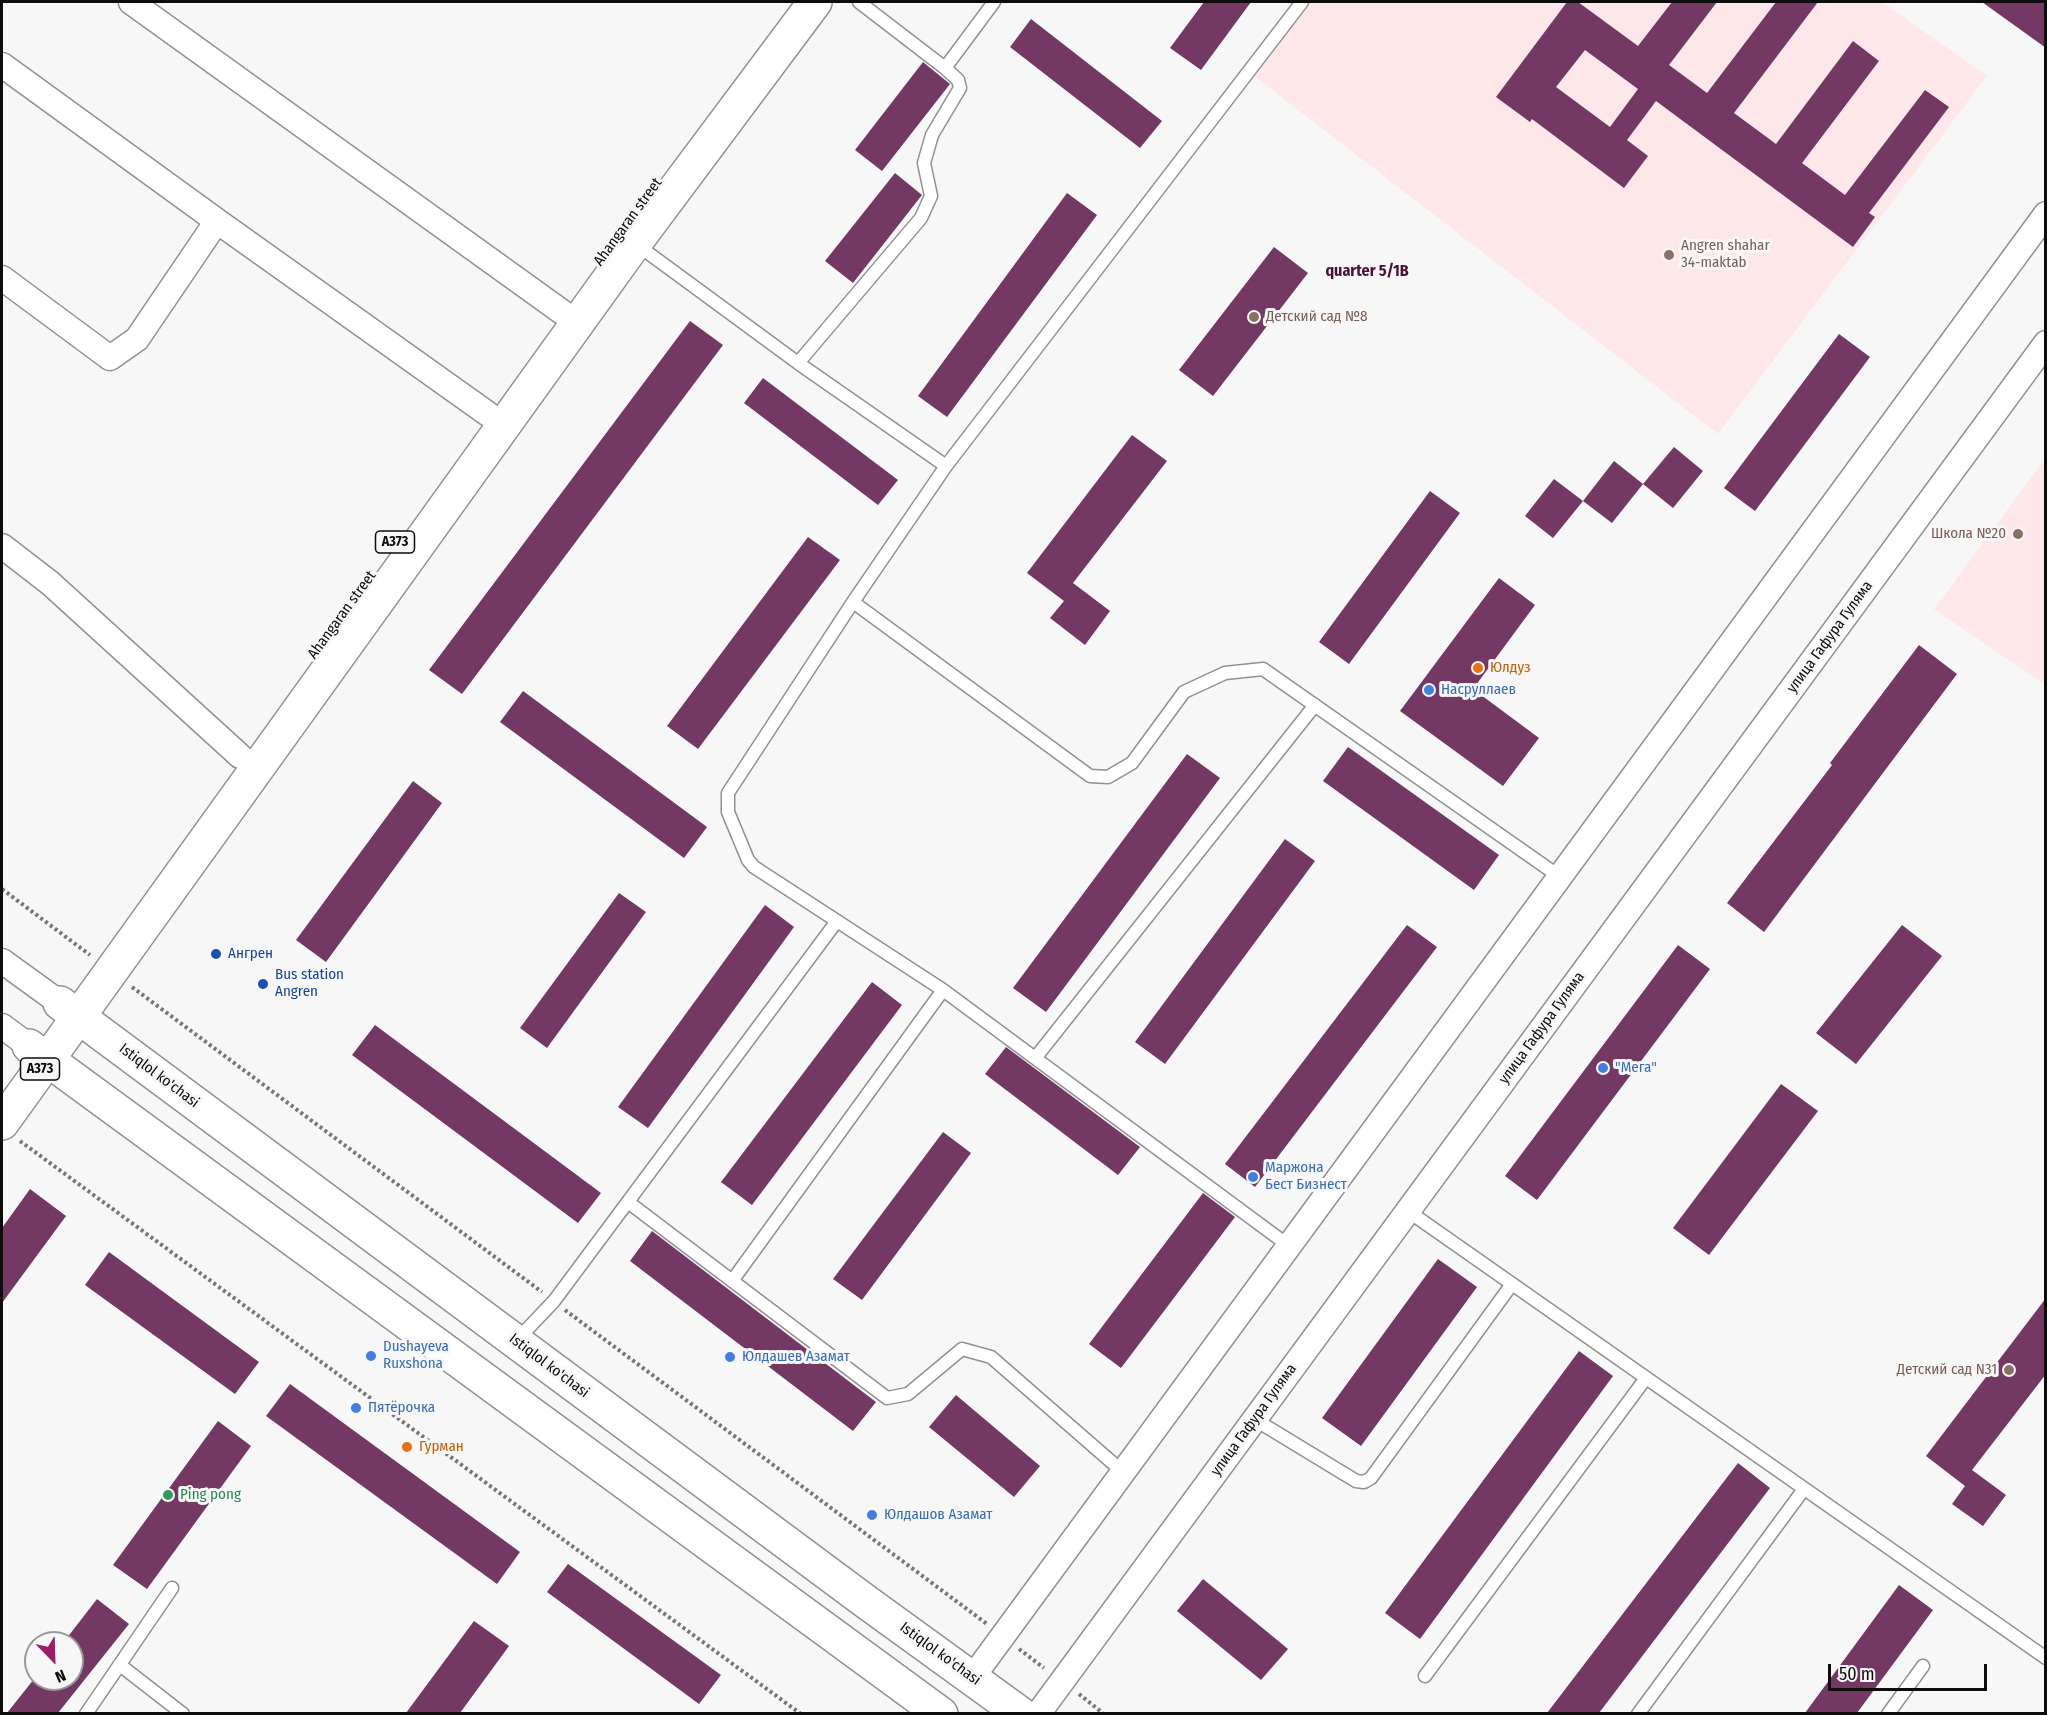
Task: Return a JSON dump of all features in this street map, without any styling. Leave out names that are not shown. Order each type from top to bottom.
[{"type":"main road","name":"Ahangaran street","points":[[2,1085],[38,1053],[628,237],[791,2]]},
{"type":"main road","name":"Ahangaran street","points":[[69,1009],[240,756],[562,312],[628,237],[815,2]]},
{"type":"main road","name":"Istiqlol ko'chasi","points":[[69,1009],[865,1601],[1021,1713]]},
{"type":"main road","name":"A373","points":[[6,1129],[38,1053]]},
{"type":"main road","points":[[38,1053],[941,1713]]},
{"type":"main road","points":[[836,1637],[865,1601]]},
{"type":"street","points":[[131,2],[562,312]]},
{"type":"street","points":[[2,65],[488,414]]},
{"type":"street","points":[[972,1678],[2046,214]]},
{"type":"street","points":[[2,278],[110,358],[137,339],[217,221]]},
{"type":"street","name":"улица Гафура Гуляма","points":[[1038,1713],[2046,343]]},
{"type":"street","points":[[2,546],[50,583],[240,756]]},
{"type":"street","name":"Istiqlol ko'chasi","points":[[2,961],[69,1009]]},
{"type":"street","points":[[2,1026],[38,1053]]},
{"type":"lane","points":[[798,363],[921,218],[931,196],[924,163],[932,135],[960,88],[958,80],[945,68],[859,2]]},
{"type":"lane","points":[[945,68],[994,2]]},
{"type":"lane","points":[[1289,1246],[943,990],[754,867],[748,860],[728,812],[728,793],[853,602],[946,466],[1302,2]]},
{"type":"lane","points":[[628,237],[798,363],[946,466]]},
{"type":"lane","points":[[853,602],[1090,776],[1108,777],[1132,763],[1185,692],[1225,673],[1263,669],[1560,877]]},
{"type":"lane","points":[[1036,1057],[1315,705]]},
{"type":"lane","points":[[516,1341],[554,1301],[837,921]]},
{"type":"lane","points":[[732,1281],[943,990]]},
{"type":"lane","points":[[628,1202],[886,1398],[908,1394],[962,1349],[991,1358],[1124,1472]]},
{"type":"lane","points":[[1408,1210],[2046,1658]]},
{"type":"lane","points":[[1254,1419],[1356,1481],[1364,1482],[1371,1478],[1512,1284]]},
{"type":"lane","points":[[1425,1676],[1646,1378]]},
{"type":"lane","points":[[1638,1713],[1804,1489]]},
{"type":"lane","points":[[86,1713],[172,1588]]},
{"type":"lane","points":[[120,1665],[183,1713]]},
{"type":"lane","points":[[1888,1713],[1923,1666]]},
{"type":"path","points":[[6,1129],[801,1713]]},
{"type":"shaded area","name":"Angren shahar 34-maktab","points":[[1303,2],[1882,2],[1987,76],[1718,434],[1249,72]]},
{"type":"shaded area","name":"Школа №20","points":[[2045,459],[2045,685],[1934,609]]},
{"type":"building","points":[[1204,2],[1251,2],[1201,70],[1170,48]]},
{"type":"building","points":[[1567,2],[1578,2],[1638,46],[1672,2],[1717,2],[1669,65],[1707,93],[1776,2],[1818,2],[1734,113],[1776,144],[1853,41],[1879,61],[1802,163],[1845,195],[1925,90],[1949,107],[1869,213],[1875,217],[1853,247],[1656,101],[1627,140],[1648,156],[1624,188],[1532,119],[1530,122],[1496,97]],"holes":[[[1585,50],[1638,89],[1610,127],[1556,87]]]},
{"type":"building","points":[[1982,2],[2046,2],[2046,48]]},
{"type":"building","points":[[1031,19],[1162,121],[1140,148],[1010,47]]},
{"type":"building","points":[[923,62],[950,84],[882,171],[855,150]]},
{"type":"building","points":[[895,173],[922,195],[853,283],[825,261]]},
{"type":"building","points":[[1067,193],[1097,215],[947,417],[918,396]]},
{"type":"building","points":[[1274,247],[1308,273],[1213,396],[1179,370]]},
{"type":"building","points":[[690,321],[723,345],[462,694],[429,670]]},
{"type":"building","points":[[1839,334],[1870,357],[1755,511],[1724,488]]},
{"type":"building","points":[[763,378],[898,480],[878,505],[744,403]]},
{"type":"building","points":[[1132,435],[1167,461],[1073,583],[1110,611],[1085,645],[1050,618],[1064,601],[1027,573]]},
{"type":"building","points":[[1674,447],[1703,471],[1673,508],[1643,484]]},
{"type":"building","points":[[1614,461],[1643,484],[1612,523],[1583,501]]},
{"type":"building","points":[[1554,479],[1583,501],[1553,538],[1525,516]]},
{"type":"building","points":[[1430,491],[1460,513],[1349,664],[1319,642]]},
{"type":"building","points":[[808,537],[840,560],[698,749],[667,726]]},
{"type":"building","points":[[1499,578],[1535,605],[1473,689],[1539,738],[1503,786],[1400,711]]},
{"type":"building","points":[[1919,645],[1957,674],[1764,932],[1727,903],[1832,765],[1830,763]]},
{"type":"building","points":[[523,691],[707,827],[684,858],[500,722]]},
{"type":"building","points":[[1348,747],[1499,855],[1474,890],[1323,781]]},
{"type":"building","points":[[1187,754],[1220,778],[1046,1012],[1013,988]]},
{"type":"building","points":[[413,781],[442,803],[326,962],[296,940]]},
{"type":"building","points":[[1285,839],[1315,861],[1165,1064],[1135,1042]]},
{"type":"building","points":[[619,893],[646,912],[547,1048],[520,1028]]},
{"type":"building","points":[[765,905],[794,927],[648,1128],[618,1107]]},
{"type":"building","points":[[1407,925],[1437,947],[1255,1187],[1225,1164]]},
{"type":"building","points":[[1902,925],[1942,956],[1856,1064],[1816,1033]]},
{"type":"building","points":[[1678,945],[1710,969],[1537,1200],[1505,1176]]},
{"type":"building","points":[[872,982],[902,1005],[752,1205],[721,1182]]},
{"type":"building","points":[[375,1025],[601,1193],[578,1223],[352,1055]]},
{"type":"building","points":[[1006,1047],[1140,1147],[1118,1175],[985,1074]]},
{"type":"building","points":[[1781,1084],[1818,1111],[1709,1255],[1673,1228]]},
{"type":"building","points":[[943,1132],[971,1153],[862,1300],[833,1279]]},
{"type":"building","points":[[30,1189],[66,1216],[2,1303],[2,1228]]},
{"type":"building","points":[[1203,1193],[1235,1217],[1121,1368],[1089,1344]]},
{"type":"building","points":[[652,1231],[876,1402],[853,1431],[630,1261]]},
{"type":"building","points":[[109,1252],[259,1362],[235,1394],[85,1285]]},
{"type":"building","points":[[1438,1259],[1477,1287],[1361,1446],[1322,1418]]},
{"type":"building","points":[[2046,1298],[2046,1374],[1972,1470],[2006,1495],[1983,1526],[1952,1504],[1965,1486],[1926,1456]]},
{"type":"building","points":[[1579,1351],[1613,1376],[1420,1639],[1385,1613]]},
{"type":"building","points":[[290,1384],[520,1552],[497,1584],[266,1416]]},
{"type":"building","points":[[956,1395],[1040,1466],[1014,1497],[929,1427]]},
{"type":"building","points":[[218,1421],[251,1446],[147,1589],[113,1565]]},
{"type":"building","points":[[1738,1463],[1770,1488],[1599,1713],[1547,1713]]},
{"type":"building","points":[[568,1564],[721,1675],[699,1704],[547,1592]]},
{"type":"building","points":[[1203,1579],[1288,1649],[1261,1680],[1177,1611]]},
{"type":"building","points":[[1899,1585],[1933,1610],[1857,1713],[1805,1713]]},
{"type":"building","points":[[97,1599],[129,1624],[84,1680],[84,1631],[72,1631]]},
{"type":"building","points":[[474,1621],[509,1646],[460,1713],[406,1713]]},
{"type":"building","points":[[24,1691],[76,1691],[58,1713],[7,1713]]},
{"type":"place","name":"Angren shahar 34-maktab","points":[[1669,255]]},
{"type":"place","name":"Детский сад №8","points":[[1254,317]]},
{"type":"place","name":"Школа №20","points":[[2018,534]]},
{"type":"place","name":"Юлдуз","points":[[1478,668]]},
{"type":"place","name":"Насруллаев","points":[[1429,690]]},
{"type":"place","name":"Ангрен","points":[[216,954]]},
{"type":"place","name":"Bus station Angren","points":[[263,984]]},
{"type":"place","name":"\"Мега\"","points":[[1603,1068]]},
{"type":"place","name":"Маржона Бест Бизнест","points":[[1253,1177]]},
{"type":"place","name":"Dushayeva Ruxshona","points":[[371,1356]]},
{"type":"place","name":"Юлдашев Азамат","points":[[730,1357]]},
{"type":"place","name":"Детский сад N31","points":[[2009,1370]]},
{"type":"place","name":"Пятёрочка","points":[[356,1408]]},
{"type":"place","name":"Гурман","points":[[407,1447]]},
{"type":"place","name":"Ping pong","points":[[168,1495]]},
{"type":"place","name":"Юлдашов Азамат","points":[[872,1515]]},
{"type":"district","name":"quarter 5/1B","points":[[1367,272]]}]
